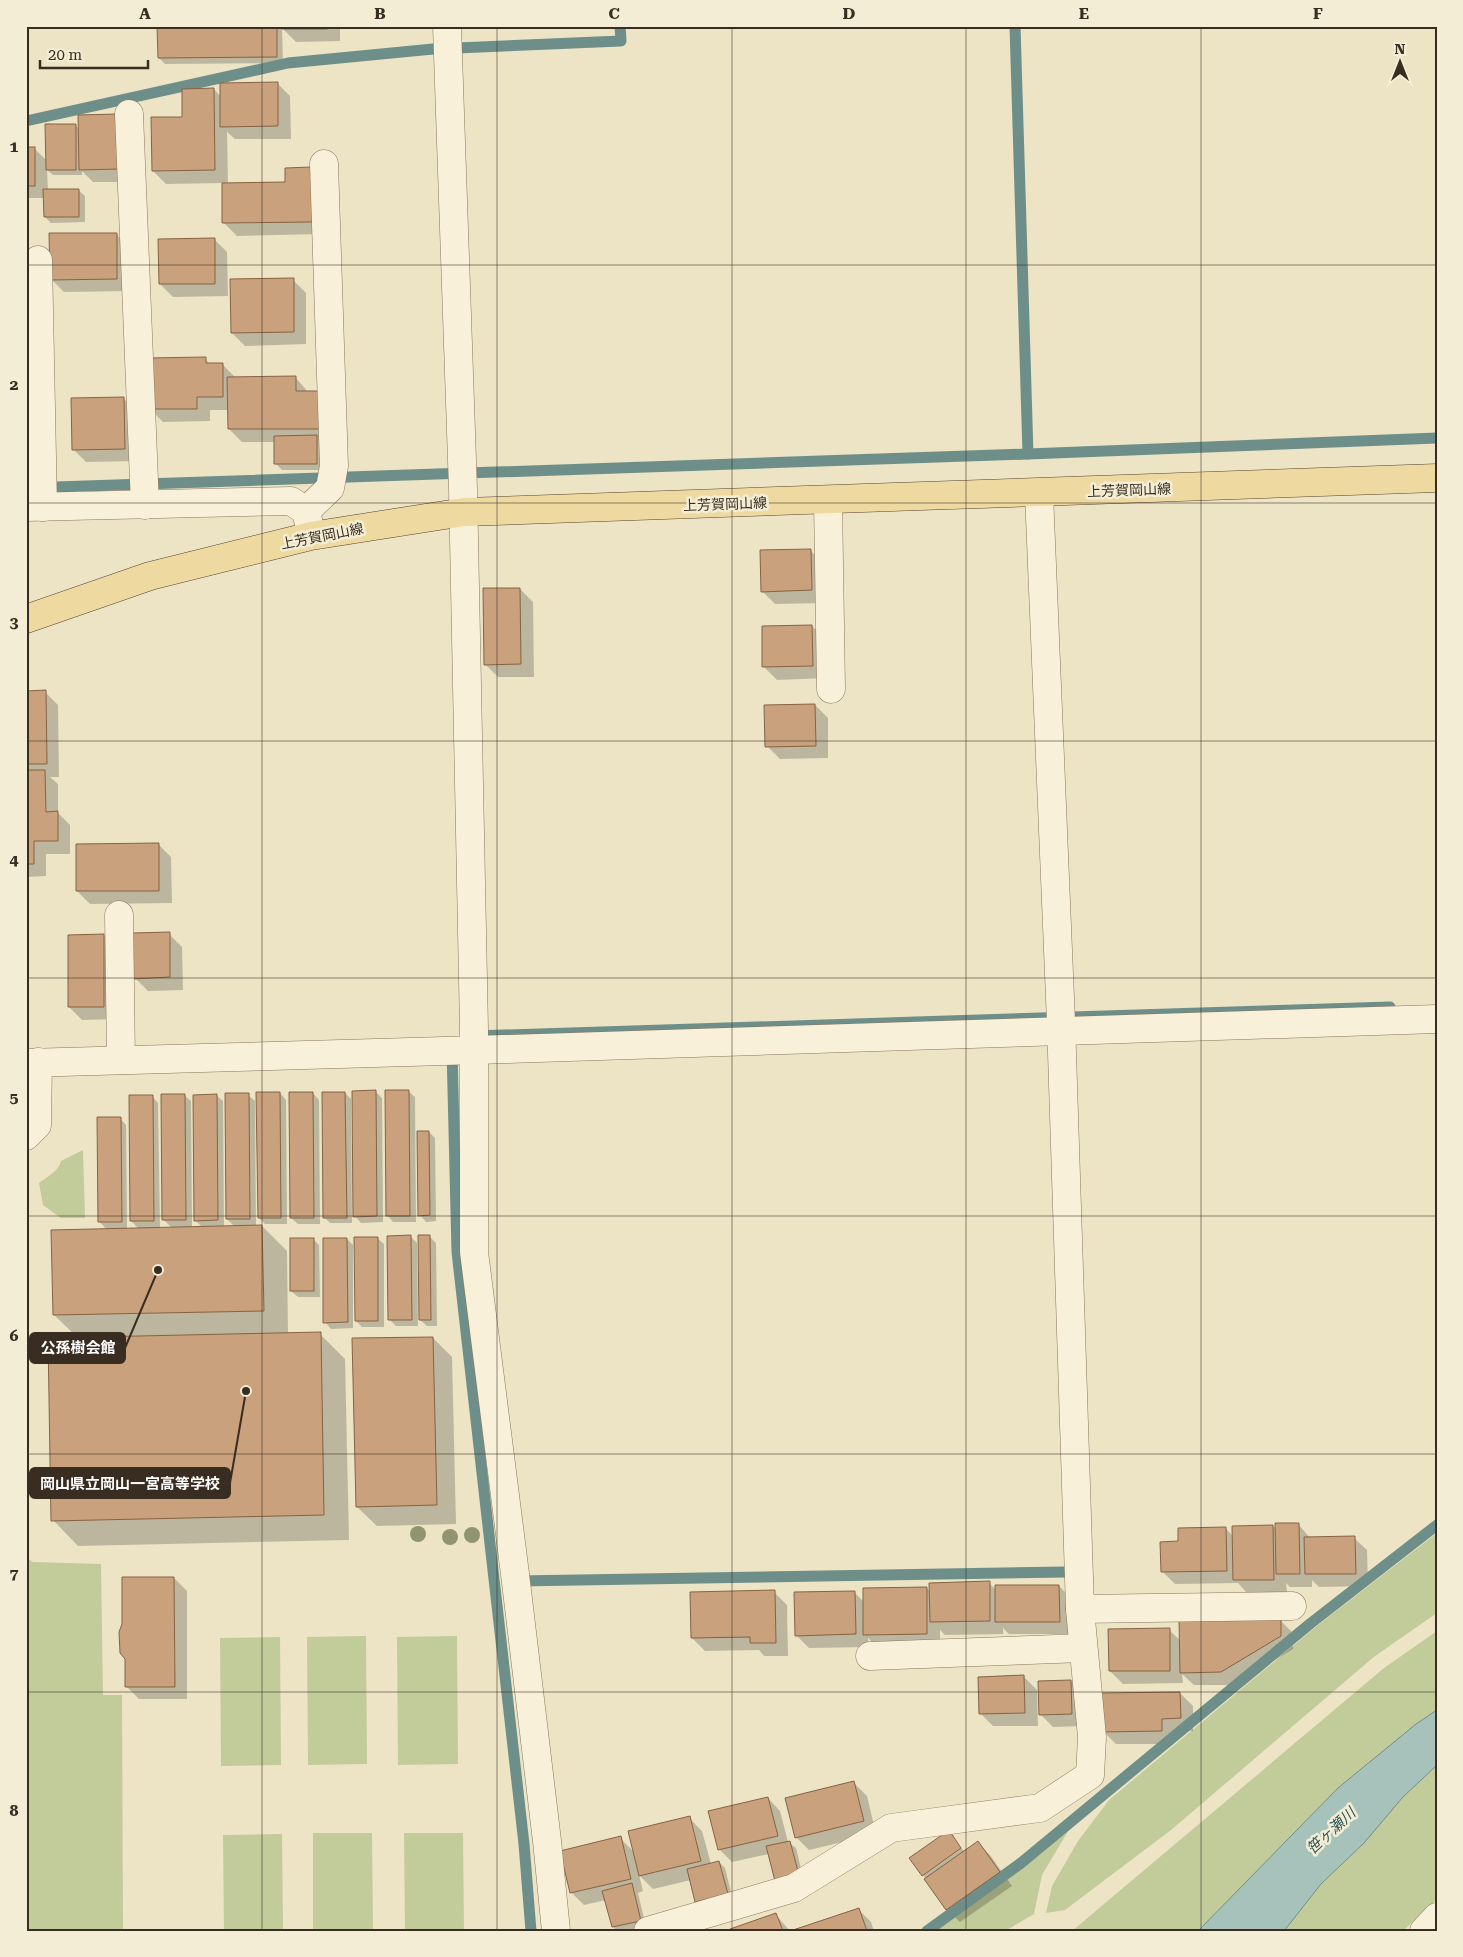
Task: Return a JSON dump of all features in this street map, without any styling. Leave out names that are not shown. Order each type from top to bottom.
[{"type":"main road","name":"上芳賀岡山線","points":[[26,619],[309,524],[464,512],[828,501],[1437,478]]},
{"type":"street","points":[[447,40],[464,512],[465,1045],[474,1252],[516,1583],[556,1931]]},
{"type":"street","points":[[128,114],[145,490]]},
{"type":"street","points":[[38,260],[38,496],[145,490],[291,501],[309,524],[332,477],[324,164]]},
{"type":"street","points":[[648,1931],[794,1888],[891,1828],[1040,1808],[1090,1775],[1092,1737],[1080,1609],[1061,1020],[1040,493]]},
{"type":"street","points":[[828,501],[831,689]]},
{"type":"street","points":[[119,915],[121,1060]]},
{"type":"street","points":[[26,1136],[37,1125],[32,1062],[121,1060],[1061,1020],[1437,1019]]},
{"type":"street","points":[[1080,1609],[1292,1606]]},
{"type":"street","points":[[870,1656],[1083,1648]]},
{"type":"street","points":[[1424,1931],[1437,1917]]},
{"type":"green space","points":[[83,1150],[85,1218],[61,1218],[43,1205],[39,1183],[55,1171],[61,1161]]},
{"type":"green space","points":[[1437,1533],[1437,1613],[1375,1656],[1171,1830],[1065,1910],[1046,1913],[1052,1886],[1078,1841],[1109,1800],[1318,1625]]},
{"type":"green space","points":[[26,1558],[33,1562],[101,1564],[103,1695],[122,1695],[123,1931],[26,1931]]},
{"type":"green space","points":[[1437,1631],[1437,1710],[1416,1724],[1338,1788],[1198,1931],[1072,1931],[1384,1668]]},
{"type":"green space","points":[[366,1636],[367,1764],[308,1765],[307,1637]]},
{"type":"green space","points":[[457,1636],[458,1764],[398,1765],[397,1637]]},
{"type":"green space","points":[[280,1637],[281,1765],[221,1766],[220,1638]]},
{"type":"green space","points":[[1437,1765],[1437,1899],[1403,1931],[1284,1931],[1321,1884],[1364,1843],[1403,1797]]},
{"type":"green space","points":[[1070,1828],[1042,1875],[1034,1914],[1005,1931],[935,1931],[1025,1866]]},
{"type":"green space","points":[[313,1833],[372,1833],[373,1931],[313,1931]]},
{"type":"green space","points":[[404,1833],[463,1833],[464,1931],[405,1931]]},
{"type":"green space","points":[[282,1834],[283,1931],[224,1931],[223,1835]]},
{"type":"water","name":"笹ヶ瀬川","points":[[1437,1710],[1437,1765],[1403,1797],[1364,1843],[1321,1884],[1284,1931],[1198,1931],[1338,1788],[1416,1724]]},
{"type":"building","points":[[157,26],[277,26],[277,57],[158,58]]},
{"type":"building","points":[[282,26],[327,26],[327,29],[282,29]]},
{"type":"building","points":[[278,82],[278,126],[220,127],[220,83]]},
{"type":"building","points":[[214,88],[215,170],[152,171],[151,117],[182,117],[182,89]]},
{"type":"building","points":[[118,114],[119,169],[79,170],[78,115]]},
{"type":"building","points":[[45,124],[76,124],[76,170],[46,170]]},
{"type":"building","points":[[26,147],[35,147],[35,186],[26,186]]},
{"type":"building","points":[[311,167],[312,222],[222,223],[222,183],[285,182],[285,168]]},
{"type":"building","points":[[43,189],[79,189],[79,217],[44,217]]},
{"type":"building","points":[[49,233],[117,233],[117,279],[50,280]]},
{"type":"building","points":[[215,238],[215,284],[159,284],[158,239]]},
{"type":"building","points":[[294,278],[294,332],[231,333],[230,279]]},
{"type":"building","points":[[206,357],[206,363],[223,363],[223,397],[197,397],[197,409],[149,409],[148,358]]},
{"type":"building","points":[[27,360],[28,429],[26,429]]},
{"type":"building","points":[[296,376],[296,391],[319,391],[320,429],[228,429],[227,377]]},
{"type":"building","points":[[124,397],[125,449],[72,450],[71,398]]},
{"type":"building","points":[[317,435],[317,464],[274,464],[274,436]]},
{"type":"building","points":[[811,549],[812,590],[761,592],[760,550]]},
{"type":"building","points":[[483,588],[520,588],[521,664],[484,665]]},
{"type":"building","points":[[812,625],[813,666],[762,667],[762,626]]},
{"type":"building","points":[[46,690],[47,764],[26,764],[26,691]]},
{"type":"building","points":[[815,704],[816,746],[765,747],[764,705]]},
{"type":"building","points":[[26,770],[45,770],[46,812],[58,811],[58,841],[34,841],[34,864],[26,864]]},
{"type":"building","points":[[159,843],[159,891],[76,891],[76,844]]},
{"type":"building","points":[[170,932],[170,977],[133,979],[133,933]]},
{"type":"building","points":[[104,934],[104,1007],[68,1007],[68,935]]},
{"type":"building","points":[[376,1090],[377,1216],[353,1217],[352,1091]]},
{"type":"building","points":[[385,1090],[409,1090],[410,1216],[386,1216]]},
{"type":"building","points":[[256,1092],[280,1092],[281,1218],[258,1218]]},
{"type":"building","points":[[289,1092],[313,1092],[314,1218],[290,1218]]},
{"type":"building","points":[[322,1092],[345,1092],[347,1218],[323,1218]]},
{"type":"building","points":[[225,1093],[249,1093],[250,1219],[226,1219]]},
{"type":"building","points":[[161,1094],[185,1094],[186,1220],[162,1220]]},
{"type":"building","points":[[217,1094],[218,1220],[194,1221],[193,1095]]},
{"type":"building","points":[[129,1095],[153,1095],[154,1221],[130,1221]]},
{"type":"building","points":[[97,1117],[121,1117],[122,1222],[98,1222]]},
{"type":"building","points":[[417,1131],[429,1131],[430,1215],[418,1216]]},
{"type":"building","points":[[262,1225],[264,1311],[53,1315],[51,1230]]},
{"type":"building","points":[[411,1235],[412,1320],[388,1320],[387,1236]]},
{"type":"building","points":[[418,1235],[430,1235],[431,1320],[419,1320]]},
{"type":"building","points":[[354,1237],[378,1237],[378,1321],[355,1321]]},
{"type":"building","points":[[290,1238],[314,1238],[314,1291],[290,1291]]},
{"type":"building","points":[[323,1238],[347,1238],[348,1322],[323,1323]]},
{"type":"building","points":[[321,1332],[324,1515],[51,1521],[48,1338]]},
{"type":"building","points":[[433,1337],[437,1505],[356,1507],[352,1338]]},
{"type":"building","points":[[1275,1523],[1299,1523],[1300,1574],[1276,1574]]},
{"type":"building","points":[[1273,1525],[1274,1580],[1233,1580],[1232,1526]]},
{"type":"building","points":[[1226,1527],[1227,1571],[1161,1572],[1160,1542],[1178,1541],[1178,1528]]},
{"type":"building","points":[[1355,1536],[1356,1574],[1305,1574],[1304,1537]]},
{"type":"building","points":[[122,1577],[174,1577],[175,1687],[125,1687],[125,1659],[120,1653],[119,1632],[122,1624]]},
{"type":"building","points":[[990,1581],[990,1621],[930,1622],[929,1583]]},
{"type":"building","points":[[995,1585],[1059,1585],[1060,1622],[995,1622]]},
{"type":"building","points":[[927,1587],[927,1634],[863,1635],[863,1588]]},
{"type":"building","points":[[775,1590],[776,1643],[750,1643],[750,1637],[691,1638],[690,1592]]},
{"type":"building","points":[[855,1591],[856,1634],[795,1636],[794,1592]]},
{"type":"building","points":[[1281,1618],[1281,1636],[1221,1672],[1180,1673],[1179,1619]]},
{"type":"building","points":[[1170,1628],[1170,1671],[1109,1671],[1108,1629]]},
{"type":"building","points":[[1024,1675],[1025,1713],[979,1714],[978,1677]]},
{"type":"building","points":[[1071,1680],[1072,1714],[1039,1715],[1038,1681]]},
{"type":"building","points":[[1180,1692],[1181,1718],[1162,1719],[1162,1731],[1102,1732],[1101,1693]]},
{"type":"building","points":[[854,1781],[864,1821],[795,1838],[785,1798]]},
{"type":"building","points":[[768,1797],[778,1836],[718,1850],[708,1811]]},
{"type":"building","points":[[690,1816],[701,1861],[639,1876],[628,1831]]},
{"type":"building","points":[[949,1830],[961,1848],[922,1876],[909,1858]]},
{"type":"building","points":[[621,1836],[631,1879],[570,1893],[560,1851]]},
{"type":"building","points":[[790,1841],[799,1875],[775,1881],[766,1846]]},
{"type":"building","points":[[978,1841],[1000,1872],[946,1910],[924,1879]]},
{"type":"building","points":[[719,1861],[728,1894],[695,1902],[687,1869]]},
{"type":"building","points":[[632,1883],[641,1921],[612,1927],[602,1891]]},
{"type":"building","points":[[859,1908],[867,1931],[790,1931]]},
{"type":"building","points":[[776,1913],[783,1931],[730,1931],[730,1929]]},
{"type":"waterway","points":[[26,121],[288,63],[433,49],[621,41],[620,26]]},
{"type":"waterway","points":[[1015,26],[1028,454]]},
{"type":"waterway","points":[[26,488],[1028,454],[1437,438]]},
{"type":"waterway","points":[[474,1036],[1390,1007]]},
{"type":"waterway","points":[[452,1049],[457,1252],[524,1844],[531,1931]]},
{"type":"waterway","points":[[927,1931],[1021,1863],[1311,1623],[1437,1525]]},
{"type":"waterway","points":[[516,1581],[1064,1572]]},
{"type":"place","name":"公孫樹会館","points":[[158,1270]]},
{"type":"place","name":"岡山県立岡山一宮高等学校","points":[[246,1391]]}]
